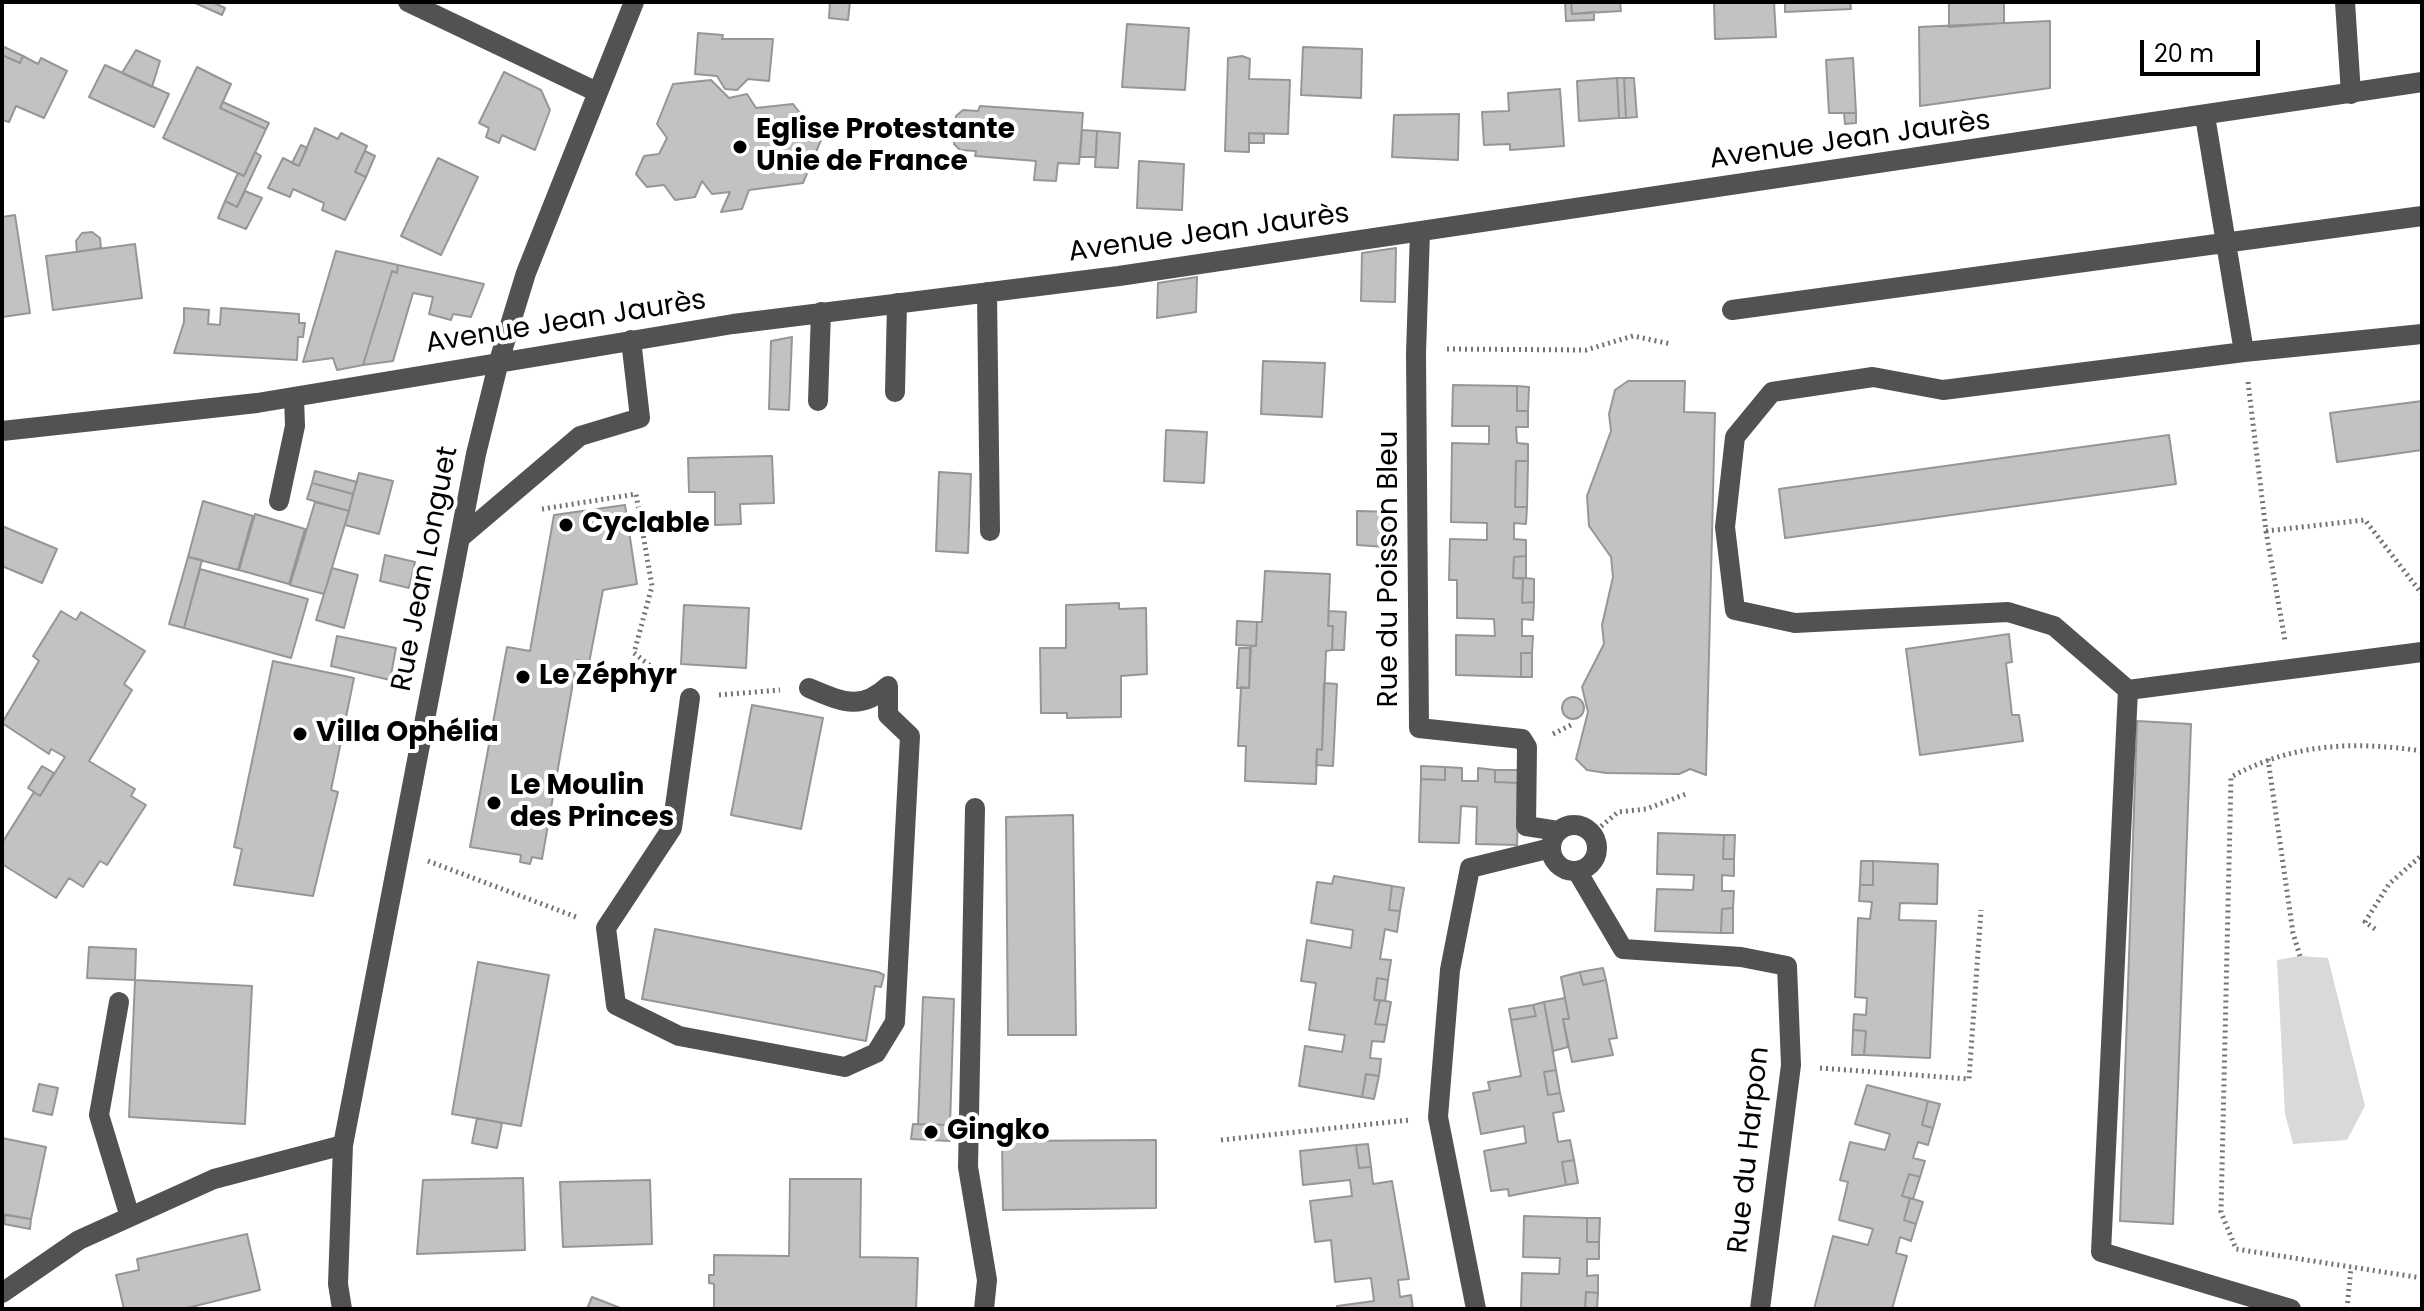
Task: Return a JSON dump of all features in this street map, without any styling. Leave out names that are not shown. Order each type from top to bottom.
[{"type":"street","points":[[408,2],[597,92]]},
{"type":"street","name":"Rue Jean Longuet","points":[[342,1309],[338,1284],[343,1145],[460,538],[499,361],[526,273],[634,2]]},
{"type":"street","points":[[2345,2],[2351,94]]},
{"type":"street","name":"Avenue Jean Jaurès","points":[[2,431],[294,397],[631,340],[1420,232],[2422,82]]},
{"type":"street","points":[[2205,116],[2244,352]]},
{"type":"street","points":[[1732,310],[2422,216]]},
{"type":"street","name":"Rue du Poisson Bleu","points":[[1420,232],[1416,353],[1419,728],[1522,739],[1527,747],[1526,826],[1554,840]]},
{"type":"street","points":[[987,292],[990,531]]},
{"type":"street","points":[[895,392],[897,303]]},
{"type":"street","points":[[818,401],[821,312]]},
{"type":"street","points":[[2422,334],[2244,352],[1943,390],[1873,377],[1772,392],[1735,437],[1725,527],[1735,610],[1795,623],[2008,612],[2054,626],[2128,690],[2422,652]]},
{"type":"street","points":[[460,538],[580,436],[640,418],[631,340]]},
{"type":"street","points":[[279,501],[295,426],[294,397]]},
{"type":"street","points":[[690,698],[672,828],[606,928],[616,1005],[679,1036],[845,1067],[876,1053],[895,1022],[910,736],[888,715],[888,686],[874,699],[853,703],[809,688]]},
{"type":"street","points":[[2128,690],[2101,1252],[2291,1309]]},
{"type":"street","points":[[975,808],[968,1167],[987,1280],[984,1309]]},
{"type":"street","points":[[1476,1309],[1438,1117],[1450,970],[1470,868],[1554,840],[1576,825],[1592,834],[1596,843],[1594,859],[1577,871],[1559,866],[1554,840]]},
{"type":"street","name":"Rue du Harpon","points":[[1577,871],[1623,949],[1741,957],[1787,966],[1791,1065],[1760,1309]]},
{"type":"street","points":[[119,1002],[99,1115],[130,1217]]},
{"type":"street","points":[[2,1293],[79,1240],[214,1179],[343,1145]]},
{"type":"path","points":[[1416,353],[1454,348],[1586,350],[1633,336],[1671,344]]},
{"type":"path","points":[[2244,352],[2266,531],[2290,669]]},
{"type":"path","points":[[519,488],[536,510],[636,494],[652,586],[634,653],[690,698],[809,688]]},
{"type":"path","points":[[2266,531],[2365,520],[2422,594]]},
{"type":"path","points":[[2422,751],[2371,744],[2312,747],[2268,759],[2231,777],[2221,1212],[2236,1249],[2422,1278]]},
{"type":"path","points":[[2268,759],[2293,933],[2300,956]]},
{"type":"path","points":[[1592,834],[1618,812],[1646,809],[1686,794]]},
{"type":"path","points":[[399,850],[606,928]]},
{"type":"path","points":[[2375,929],[2365,922],[2389,884],[2422,855]]},
{"type":"path","points":[[1791,1065],[1969,1079],[1981,910]]},
{"type":"path","points":[[1221,1140],[1438,1117]]},
{"type":"path","points":[[2347,1309],[2351,1267]]},
{"type":"shaded area","points":[[2300,956],[2328,958],[2365,1106],[2347,1140],[2293,1144],[2285,1114],[2277,960]]},
{"type":"building","points":[[193,2],[212,2],[225,8],[222,15]]},
{"type":"building","points":[[830,2],[850,2],[848,20],[829,18]]},
{"type":"building","points":[[1565,2],[1571,2],[1572,14],[1594,12],[1594,20],[1566,21]]},
{"type":"building","points":[[1571,2],[1620,2],[1621,11],[1572,14]]},
{"type":"building","points":[[1714,2],[1774,2],[1776,37],[1715,39]]},
{"type":"building","points":[[1785,2],[1850,2],[1851,9],[1785,12]]},
{"type":"building","points":[[1949,2],[2004,2],[2004,23],[1949,27]]},
{"type":"building","points":[[2050,21],[2050,88],[1920,106],[1919,27]]},
{"type":"building","points":[[1127,24],[1189,28],[1185,90],[1122,87]]},
{"type":"building","points":[[698,33],[723,35],[722,39],[773,39],[769,81],[748,79],[737,90],[725,89],[717,76],[695,74]]},
{"type":"building","points":[[2,46],[23,56],[20,63],[2,55]]},
{"type":"building","points":[[1303,47],[1362,49],[1361,98],[1301,95]]},
{"type":"building","points":[[136,50],[160,61],[152,87],[122,73]]},
{"type":"building","points":[[2,55],[20,63],[23,56],[38,64],[41,58],[67,71],[44,118],[16,106],[9,122],[2,120]]},
{"type":"building","points":[[1242,56],[1250,59],[1249,79],[1290,80],[1288,134],[1249,133],[1249,152],[1225,151],[1228,58]]},
{"type":"building","points":[[1853,58],[1856,113],[1829,113],[1826,60]]},
{"type":"building","points":[[105,65],[169,94],[154,127],[89,97]]},
{"type":"building","points":[[197,67],[231,84],[220,108],[266,129],[244,176],[163,138]]},
{"type":"building","points":[[504,72],[541,90],[550,110],[535,150],[502,135],[499,143],[486,137],[489,128],[479,123]]},
{"type":"building","points":[[1617,78],[1619,118],[1579,121],[1577,81]]},
{"type":"building","points":[[1617,78],[1624,78],[1626,118],[1619,118]]},
{"type":"building","points":[[1624,78],[1634,78],[1637,117],[1626,118]]},
{"type":"building","name":"Eglise Protestante Unie de France","points":[[711,80],[729,98],[747,94],[756,108],[793,104],[821,140],[803,183],[749,190],[742,209],[721,212],[730,192],[712,194],[702,181],[695,197],[675,200],[664,185],[647,187],[636,174],[644,156],[659,154],[667,138],[657,124],[673,84]]},
{"type":"building","points":[[1560,89],[1564,146],[1510,150],[1510,144],[1484,145],[1482,112],[1509,111],[1508,93]]},
{"type":"building","points":[[223,102],[269,123],[266,129],[220,108]]},
{"type":"building","points":[[980,106],[1083,113],[1079,164],[1058,163],[1056,181],[1034,180],[1036,161],[975,156],[976,151],[960,150],[954,144],[956,116],[963,110],[978,111]]},
{"type":"building","points":[[1844,113],[1856,113],[1856,123],[1845,124]]},
{"type":"building","points":[[1459,114],[1458,160],[1392,157],[1394,115]]},
{"type":"building","points":[[315,128],[338,139],[341,133],[367,146],[355,172],[366,177],[345,220],[322,210],[324,203],[293,189],[290,197],[268,188],[283,158],[299,166]]},
{"type":"building","points":[[1082,130],[1097,131],[1096,157],[1080,157]]},
{"type":"building","points":[[1097,131],[1120,133],[1118,168],[1095,167]]},
{"type":"building","points":[[1249,133],[1264,134],[1264,143],[1249,143]]},
{"type":"building","points":[[301,145],[307,148],[299,166],[292,163]]},
{"type":"building","points":[[365,151],[375,156],[366,177],[355,172]]},
{"type":"building","points":[[255,152],[261,156],[237,207],[225,201],[238,173],[244,176]]},
{"type":"building","points":[[438,158],[478,177],[441,255],[401,236]]},
{"type":"building","points":[[1139,161],[1184,164],[1182,210],[1137,208]]},
{"type":"building","points":[[245,191],[262,198],[246,229],[218,218],[225,201],[237,207]]},
{"type":"building","points":[[15,215],[30,313],[2,317],[2,217]]},
{"type":"building","points":[[92,232],[100,238],[101,248],[77,252],[76,241],[82,233]]},
{"type":"building","points":[[135,244],[142,298],[53,310],[46,256]]},
{"type":"building","points":[[1396,248],[1395,302],[1361,301],[1362,253]]},
{"type":"building","points":[[336,251],[398,265],[397,273],[392,271],[363,365],[337,370],[333,358],[303,362]]},
{"type":"building","points":[[398,265],[484,284],[471,317],[453,314],[451,320],[429,314],[433,297],[413,293],[393,361],[363,365],[392,271],[397,273]]},
{"type":"building","points":[[1197,277],[1196,312],[1157,318],[1158,283]]},
{"type":"building","points":[[184,308],[209,310],[208,324],[220,325],[221,308],[299,314],[299,323],[305,323],[303,337],[298,337],[297,360],[174,353],[184,322]]},
{"type":"building","points":[[792,337],[789,410],[769,409],[771,341]]},
{"type":"building","points":[[1263,361],[1325,363],[1322,417],[1261,414]]},
{"type":"building","points":[[1628,381],[1685,381],[1684,412],[1715,413],[1706,775],[1690,769],[1679,774],[1606,773],[1587,770],[1576,759],[1588,712],[1582,687],[1604,644],[1602,625],[1613,577],[1611,557],[1589,526],[1587,496],[1611,431],[1609,414],[1615,390]]},
{"type":"building","points":[[1453,385],[1517,386],[1517,411],[1528,411],[1528,427],[1516,427],[1517,443],[1528,444],[1528,461],[1516,461],[1515,507],[1527,507],[1526,524],[1514,523],[1514,539],[1526,540],[1526,556],[1514,557],[1513,578],[1523,579],[1522,603],[1534,602],[1533,620],[1522,619],[1522,636],[1533,636],[1532,653],[1521,653],[1521,677],[1456,675],[1456,635],[1495,636],[1494,619],[1457,618],[1457,580],[1449,580],[1450,539],[1487,540],[1487,523],[1451,522],[1452,443],[1489,444],[1489,426],[1452,426]]},
{"type":"building","points":[[1517,386],[1529,387],[1528,411],[1517,411]]},
{"type":"building","points":[[2422,401],[2422,450],[2337,462],[2330,413]]},
{"type":"building","points":[[1166,430],[1207,432],[1204,483],[1164,481]]},
{"type":"building","points":[[2169,435],[2176,484],[1785,538],[1779,489]]},
{"type":"building","points":[[772,456],[774,503],[740,504],[741,524],[715,525],[715,492],[689,492],[688,458]]},
{"type":"building","points":[[1516,461],[1528,461],[1527,507],[1515,507]]},
{"type":"building","points":[[315,471],[357,482],[353,494],[312,483]]},
{"type":"building","points":[[939,472],[971,474],[968,553],[936,551]]},
{"type":"building","points":[[359,473],[393,481],[379,534],[345,525]]},
{"type":"building","points":[[312,483],[353,494],[349,511],[307,499]]},
{"type":"building","points":[[203,501],[253,516],[238,570],[188,557]]},
{"type":"building","points":[[315,502],[349,511],[324,594],[290,585]]},
{"type":"building","points":[[625,505],[637,584],[603,590],[589,663],[577,660],[542,859],[532,857],[530,864],[520,862],[521,855],[470,847],[507,647],[530,651],[554,515]]},
{"type":"building","points":[[1357,511],[1396,512],[1395,571],[1387,571],[1386,547],[1357,545]]},
{"type":"building","points":[[255,514],[305,529],[289,584],[239,570]]},
{"type":"building","points":[[2,526],[57,549],[42,583],[2,566]]},
{"type":"building","points":[[385,555],[415,562],[409,588],[380,581]]},
{"type":"building","points":[[1526,556],[1526,578],[1513,578],[1514,557]]},
{"type":"building","points":[[188,557],[202,560],[184,628],[169,624]]},
{"type":"building","points":[[332,568],[358,575],[344,628],[316,620]]},
{"type":"building","points":[[200,569],[308,599],[291,658],[184,628]]},
{"type":"building","points":[[1265,571],[1330,574],[1328,626],[1333,626],[1332,650],[1326,651],[1322,750],[1317,749],[1316,784],[1245,781],[1246,746],[1238,746],[1241,687],[1249,688],[1251,646],[1256,646],[1257,622],[1262,622]]},
{"type":"building","points":[[1523,579],[1534,579],[1534,602],[1522,603]]},
{"type":"building","points":[[1119,603],[1119,609],[1146,608],[1147,674],[1121,676],[1121,717],[1067,718],[1067,713],[1041,713],[1040,648],[1066,648],[1066,605]]},
{"type":"building","points":[[684,605],[749,608],[746,668],[681,664]]},
{"type":"building","points":[[61,611],[76,620],[81,612],[145,651],[124,684],[132,690],[89,761],[135,789],[131,796],[146,805],[107,865],[100,861],[83,887],[69,878],[56,898],[2,864],[2,843],[34,792],[40,796],[65,757],[51,749],[49,754],[2,723],[39,661],[33,656]]},
{"type":"building","points":[[1329,611],[1346,612],[1344,650],[1332,650],[1333,626],[1328,626]]},
{"type":"building","points":[[1237,621],[1257,622],[1256,646],[1236,645]]},
{"type":"building","points":[[2009,634],[2012,662],[2006,663],[2012,715],[2019,715],[2023,741],[1920,755],[1906,649]]},
{"type":"building","points":[[337,636],[396,648],[390,680],[331,666]]},
{"type":"building","points":[[1239,648],[1250,648],[1249,688],[1237,688]]},
{"type":"building","points":[[1521,653],[1532,653],[1532,677],[1521,677]]},
{"type":"building","name":"Villa Ophélia","points":[[273,661],[354,678],[331,790],[338,792],[313,896],[234,885],[242,849],[234,847]]},
{"type":"building","points":[[1324,683],[1337,684],[1333,766],[1316,765],[1317,749],[1322,750]]},
{"type":"building","points":[[1573,697],[1581,700],[1584,708],[1581,716],[1573,719],[1565,716],[1562,708],[1565,700]]},
{"type":"building","points":[[752,705],[823,718],[801,829],[731,815]]},
{"type":"building","points":[[2137,721],[2191,724],[2173,1224],[2120,1221]]},
{"type":"building","points":[[42,766],[54,773],[40,796],[28,788]]},
{"type":"building","points":[[1421,766],[1445,767],[1445,780],[1421,779]]},
{"type":"building","points":[[1445,767],[1462,768],[1462,781],[1478,781],[1478,768],[1495,770],[1495,782],[1519,783],[1517,845],[1476,844],[1477,807],[1461,806],[1459,843],[1419,842],[1421,779],[1445,780]]},
{"type":"building","points":[[1495,770],[1519,770],[1519,783],[1495,782]]},
{"type":"building","points":[[1073,815],[1076,1035],[1008,1035],[1006,817]]},
{"type":"building","points":[[1658,833],[1724,835],[1723,859],[1734,859],[1734,876],[1722,875],[1722,891],[1734,891],[1733,908],[1722,909],[1721,933],[1655,931],[1657,889],[1693,890],[1694,875],[1657,874]]},
{"type":"building","points":[[1724,835],[1735,835],[1734,859],[1723,859]]},
{"type":"building","points":[[1861,861],[1873,861],[1873,885],[1860,885]]},
{"type":"building","points":[[1873,861],[1938,864],[1937,904],[1900,903],[1899,920],[1936,921],[1930,1058],[1864,1055],[1866,1031],[1853,1030],[1854,1014],[1866,1015],[1867,998],[1855,997],[1858,918],[1870,919],[1872,902],[1859,901],[1860,885],[1873,885]]},
{"type":"building","points":[[1334,876],[1392,886],[1389,910],[1400,911],[1397,932],[1385,929],[1380,959],[1391,960],[1388,980],[1377,978],[1374,1000],[1380,1000],[1375,1024],[1387,1025],[1384,1042],[1372,1041],[1370,1058],[1381,1059],[1379,1076],[1366,1074],[1362,1097],[1299,1086],[1305,1046],[1342,1052],[1345,1035],[1309,1030],[1316,983],[1301,981],[1307,940],[1351,948],[1353,930],[1311,923],[1317,882],[1332,884]]},
{"type":"building","points":[[1392,886],[1404,888],[1400,911],[1389,910]]},
{"type":"building","points":[[1733,908],[1733,933],[1721,933],[1722,909]]},
{"type":"building","points":[[655,929],[884,975],[881,987],[875,986],[866,1041],[642,999]]},
{"type":"building","points":[[89,947],[136,949],[135,980],[87,978]]},
{"type":"building","points":[[478,962],[549,975],[521,1126],[452,1114]]},
{"type":"building","points":[[1603,968],[1606,980],[1583,985],[1580,972]]},
{"type":"building","points":[[1580,972],[1583,985],[1606,980],[1617,1038],[1609,1039],[1613,1055],[1572,1062],[1563,1019],[1569,1019],[1561,977]]},
{"type":"building","points":[[1377,978],[1388,980],[1385,1001],[1374,1000]]},
{"type":"building","points":[[135,980],[252,986],[245,1124],[129,1117]]},
{"type":"building","points":[[923,997],[954,999],[950,1125],[918,1124]]},
{"type":"building","points":[[1565,998],[1569,1019],[1563,1019],[1568,1047],[1553,1051],[1544,1002]]},
{"type":"building","points":[[1380,1000],[1391,1002],[1387,1025],[1375,1024]]},
{"type":"building","points":[[1544,1002],[1556,1070],[1544,1072],[1548,1095],[1560,1093],[1564,1111],[1553,1113],[1558,1142],[1570,1140],[1574,1160],[1562,1162],[1566,1185],[1509,1196],[1508,1189],[1491,1191],[1484,1151],[1526,1143],[1524,1126],[1481,1134],[1473,1093],[1490,1090],[1488,1082],[1521,1076],[1511,1020],[1536,1016],[1533,1005]]},
{"type":"building","points":[[1533,1005],[1536,1016],[1511,1020],[1509,1009]]},
{"type":"building","points":[[1853,1030],[1866,1031],[1864,1055],[1852,1055]]},
{"type":"building","points":[[1556,1070],[1560,1093],[1548,1095],[1544,1072]]},
{"type":"building","points":[[1366,1074],[1379,1076],[1374,1099],[1362,1097]]},
{"type":"building","points":[[39,1084],[58,1088],[52,1115],[33,1111]]},
{"type":"building","points":[[1867,1085],[1928,1101],[1922,1125],[1933,1128],[1928,1145],[1918,1142],[1913,1158],[1925,1161],[1920,1177],[1909,1174],[1902,1196],[1910,1198],[1904,1220],[1916,1224],[1911,1241],[1900,1237],[1896,1253],[1907,1256],[1892,1309],[1814,1309],[1833,1236],[1868,1245],[1873,1229],[1839,1220],[1848,1182],[1840,1180],[1850,1142],[1885,1150],[1890,1134],[1855,1124]]},
{"type":"building","points":[[1928,1101],[1940,1104],[1933,1128],[1922,1125]]},
{"type":"building","points":[[477,1118],[502,1123],[497,1148],[472,1143]]},
{"type":"building","name":"Gingko","points":[[913,1124],[951,1125],[950,1141],[911,1139]]},
{"type":"building","points":[[2,1138],[46,1147],[31,1219],[2,1214]]},
{"type":"building","points":[[1156,1140],[1156,1208],[1003,1210],[1002,1141]]},
{"type":"building","points":[[1368,1144],[1371,1167],[1359,1168],[1356,1145]]},
{"type":"building","points":[[1356,1145],[1359,1168],[1371,1167],[1373,1184],[1392,1181],[1409,1279],[1398,1280],[1400,1297],[1411,1295],[1413,1309],[1337,1309],[1337,1306],[1374,1301],[1371,1278],[1335,1282],[1331,1240],[1315,1242],[1310,1201],[1352,1196],[1350,1180],[1303,1185],[1300,1151]]},
{"type":"building","points":[[1574,1160],[1578,1183],[1566,1185],[1562,1162]]},
{"type":"building","points":[[1909,1174],[1920,1177],[1913,1199],[1902,1196]]},
{"type":"building","points":[[523,1178],[525,1250],[417,1254],[423,1180]]},
{"type":"building","points":[[790,1179],[861,1179],[860,1257],[918,1258],[916,1309],[714,1309],[714,1284],[709,1283],[709,1275],[714,1275],[714,1255],[789,1256]]},
{"type":"building","points":[[650,1180],[652,1244],[563,1247],[560,1182]]},
{"type":"building","points":[[1910,1198],[1923,1202],[1916,1224],[1904,1220]]},
{"type":"building","points":[[5,1215],[31,1219],[30,1229],[4,1224]]},
{"type":"building","points":[[1524,1216],[1587,1218],[1587,1242],[1599,1242],[1599,1259],[1587,1259],[1587,1276],[1598,1275],[1598,1293],[1586,1292],[1585,1309],[1521,1309],[1522,1273],[1559,1274],[1560,1258],[1523,1257]]},
{"type":"building","points":[[1587,1218],[1600,1218],[1599,1242],[1587,1242]]},
{"type":"building","points":[[247,1234],[260,1290],[183,1309],[124,1309],[116,1275],[139,1270],[137,1259]]},
{"type":"building","points":[[1586,1292],[1598,1293],[1597,1309],[1585,1309]]},
{"type":"building","points":[[592,1297],[623,1309],[587,1309]]},
{"type":"place","name":"Eglise Protestante Unie de France","points":[[740,147]]},
{"type":"place","name":"Cyclable","points":[[566,525]]},
{"type":"place","name":"Le Zéphyr","points":[[523,677]]},
{"type":"place","name":"Villa Ophélia","points":[[300,734]]},
{"type":"place","name":"Le Moulin des Princes","points":[[494,803]]},
{"type":"place","name":"Gingko","points":[[931,1132]]}]
